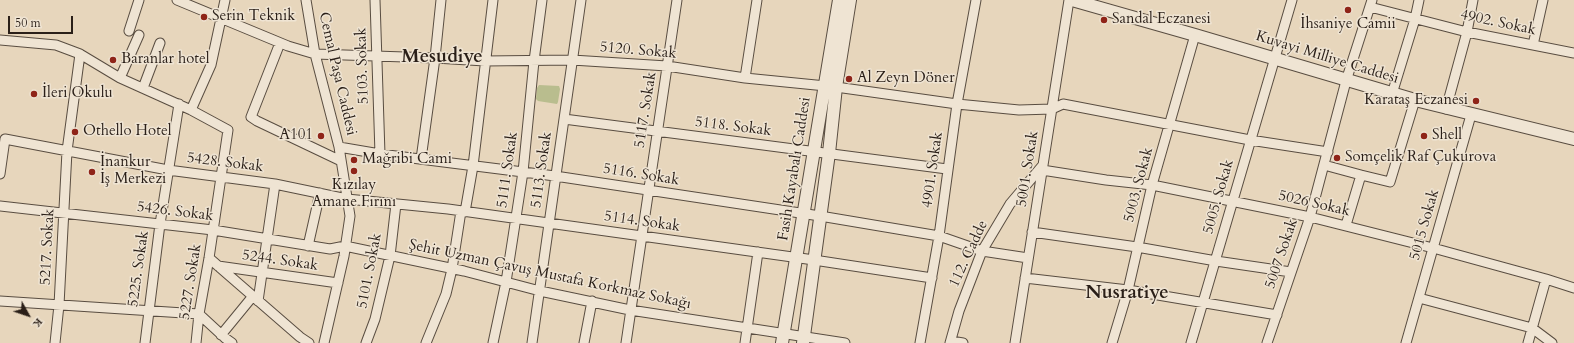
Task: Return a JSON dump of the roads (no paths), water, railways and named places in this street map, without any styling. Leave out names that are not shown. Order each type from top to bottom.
[{"type":"street","points":[[129,32],[139,0]]},
{"type":"street","name":"5120. Sokak","points":[[177,0],[280,43],[315,54],[485,61],[572,60],[667,66],[745,78],[830,87],[957,104],[1019,110],[1052,109],[1063,104],[1250,140],[1328,152]]},
{"type":"street","points":[[0,40],[56,46],[80,54],[120,78],[191,110],[211,65],[225,0]]},
{"type":"street","name":"Cemal Paşa Caddesi","points":[[306,0],[315,54],[339,148],[350,216],[338,284],[324,343]]},
{"type":"street","name":"5103. Sokak","points":[[375,0],[380,154]]},
{"type":"street","points":[[421,159],[435,58],[441,0]]},
{"type":"street","points":[[426,343],[446,294],[473,166],[493,0]]},
{"type":"street","name":"5111. Sokak","points":[[493,343],[506,282],[523,172],[534,61],[542,0]]},
{"type":"street","name":"5113. Sokak","points":[[532,343],[580,0]]},
{"type":"street","name":"5117. Sokak","points":[[626,343],[676,0]]},
{"type":"street","points":[[745,78],[757,0]]},
{"type":"street","name":"Fasih Kayabalı Caddesi","points":[[803,340],[829,153],[830,87],[839,0]]},
{"type":"street","name":"Fasih Kayabalı Caddesi","points":[[783,339],[814,151],[850,0]]},
{"type":"street","name":"4901. Sokak","points":[[920,343],[939,236],[957,104],[976,0]]},
{"type":"street","name":"5001. Sokak","points":[[1015,343],[1069,0]]},
{"type":"street","name":"Kuvayi Milliye Caddesi","points":[[1072,0],[1446,109],[1574,139]]},
{"type":"street","name":"5005. Sokak","points":[[1191,343],[1292,0]]},
{"type":"street","points":[[1392,94],[1415,19],[1419,0]]},
{"type":"street","points":[[1446,109],[1467,32],[1472,0]]},
{"type":"street","points":[[1533,45],[1543,0]]},
{"type":"street","name":"4902. Sokak","points":[[1371,4],[1415,19],[1467,32],[1574,53]]},
{"type":"street","name":"5007 Sokak","points":[[1267,343],[1310,217],[1346,81],[1371,4]]},
{"type":"street","points":[[120,78],[139,35]]},
{"type":"street","name":"5003. Sokak","points":[[1112,343],[1128,290],[1152,186],[1195,35]]},
{"type":"street","points":[[280,43],[251,117],[341,161]]},
{"type":"street","points":[[143,88],[160,44]]},
{"type":"street","name":"5217. Sokak","points":[[56,343],[67,152],[80,54]]},
{"type":"street","points":[[1324,165],[1361,176],[1390,182],[1415,100]]},
{"type":"street","name":"5225. Sokak","points":[[144,343],[160,224],[179,104]]},
{"type":"street","name":"5227. Sokak","points":[[191,110],[228,130],[199,314],[196,343]]},
{"type":"street","name":"5015 Sokak","points":[[1406,343],[1471,115]]},
{"type":"street","name":"5118. Sokak","points":[[564,119],[947,169]]},
{"type":"street","name":"5428. Sokak","points":[[0,174],[4,139],[168,170],[275,184],[347,199]]},
{"type":"street","name":"5116. Sokak","points":[[339,148],[555,176],[804,213],[939,236],[982,251],[1028,258]]},
{"type":"street","name":"5026 Sokak","points":[[1042,168],[1234,201],[1346,225],[1546,279],[1574,288]]},
{"type":"street","name":"112. Cadde","points":[[950,342],[959,310],[982,251],[1010,204],[1042,168]]},
{"type":"street","points":[[1346,225],[1361,176]]},
{"type":"street","points":[[221,335],[256,298],[263,273],[275,184]]},
{"type":"street","points":[[308,246],[320,193]]},
{"type":"street","name":"5114. Sokak","points":[[347,199],[463,211],[796,257],[932,278]]},
{"type":"street","name":"5101. Sokak","points":[[366,343],[375,319],[390,256],[396,204]]},
{"type":"street","name":"5426. Sokak","points":[[0,206],[213,230],[330,249],[345,246]]},
{"type":"street","points":[[1032,232],[1137,247],[1291,272]]},
{"type":"street","name":"Şehit Uzman Çavuş Mustafa Korkmaz Sokağı","points":[[345,246],[630,310],[747,329],[783,339],[845,343]]},
{"type":"street","points":[[745,343],[758,252]]},
{"type":"street","points":[[209,258],[300,337],[309,343]]},
{"type":"street","name":"5244. Sokak","points":[[218,266],[338,284]]},
{"type":"street","points":[[1025,278],[1128,290],[1277,315]]},
{"type":"street","points":[[1528,343],[1546,279]]},
{"type":"street","points":[[1419,298],[1532,328],[1552,343]]},
{"type":"street","points":[[0,301],[199,314],[221,335],[232,343]]},
{"type":"street","points":[[584,343],[592,302]]},
{"type":"street","points":[[950,342],[963,343]]},
{"type":"place","name":"İhsaniye Camii","points":[[1348,10]]},
{"type":"place","name":"Serin Teknik","points":[[204,17]]},
{"type":"place","name":"Sandal Eczanesi","points":[[1104,20]]},
{"type":"place","name":"Baranlar hotel","points":[[113,60]]},
{"type":"place","name":"Al Zeyn Döner","points":[[849,79]]},
{"type":"place","name":"İleri Okulu","points":[[34,94]]},
{"type":"place","name":"Karataş Eczanesi","points":[[1476,101]]},
{"type":"place","name":"Othello Hotel","points":[[75,132]]},
{"type":"place","name":"A101","points":[[321,136]]},
{"type":"place","name":"Shell","points":[[1424,136]]},
{"type":"place","name":"Somçelik Raf Çukurova","points":[[1337,158]]},
{"type":"place","name":"Mağribi Cami","points":[[354,160]]},
{"type":"place","name":"Kızılay Amane Fırını","points":[[354,171]]},
{"type":"place","name":"İnankur İş Merkezi","points":[[92,172]]},
{"type":"district","name":"Mesudiye","points":[[442,58]]},
{"type":"district","name":"Nusratiye","points":[[1127,294]]}]
